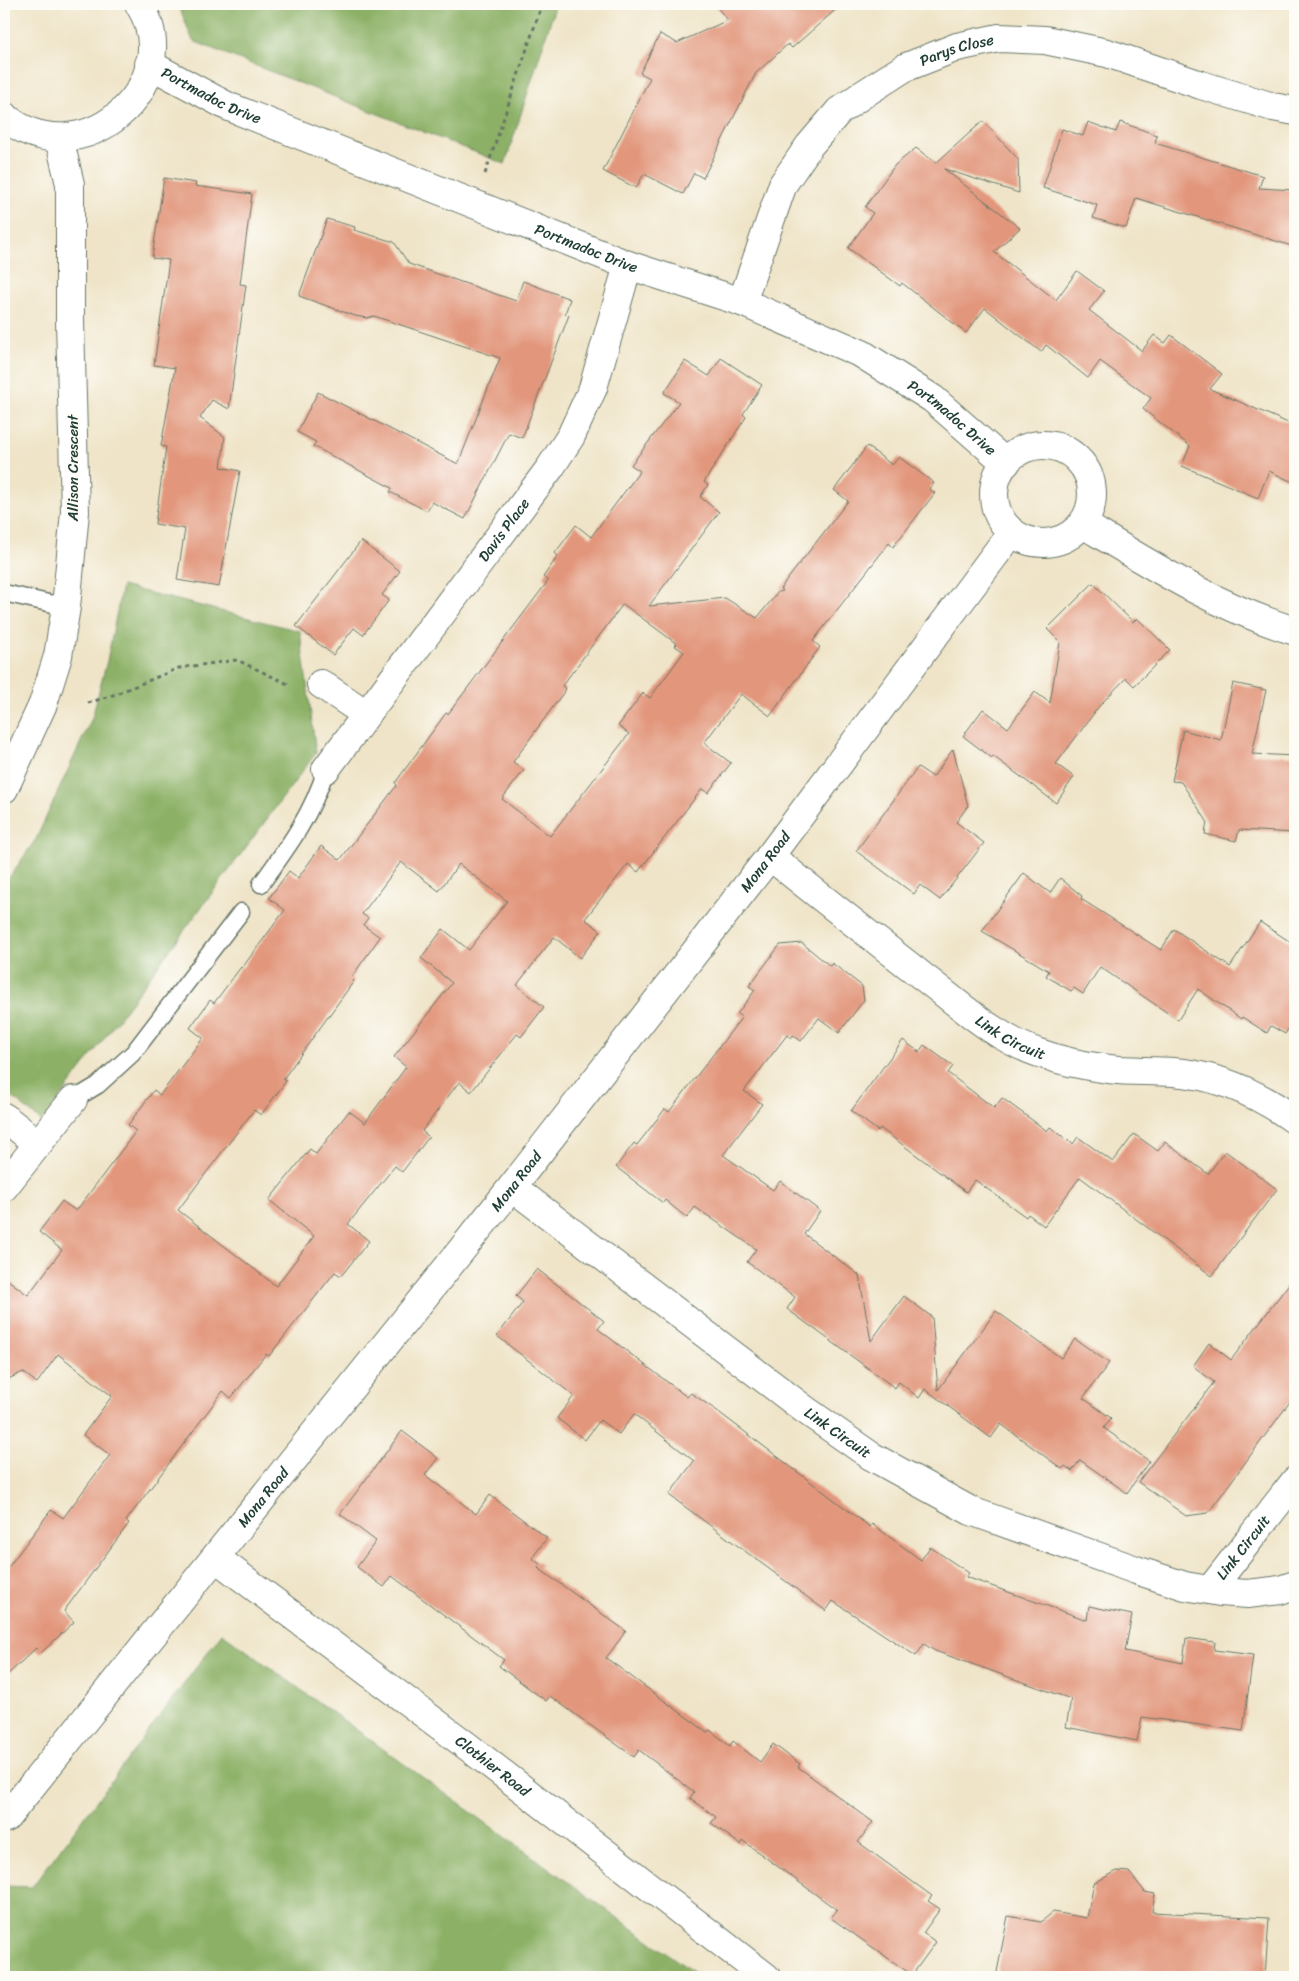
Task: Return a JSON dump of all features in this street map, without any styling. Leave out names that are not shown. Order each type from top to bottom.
[{"type":"street","points":[[4,116],[11,122],[34,133],[59,138],[80,136],[100,128],[118,117],[132,102],[143,84],[149,64],[148,26],[139,4]]},
{"type":"street","name":"Parys Close","points":[[742,302],[783,184],[809,146],[839,112],[862,95],[904,68],[957,47],[999,38],[1045,40],[1107,53],[1201,85],[1273,107],[1295,111]]},
{"type":"street","name":"Portmadoc Drive","points":[[149,64],[227,106],[628,265],[742,302],[862,354],[933,399],[1006,463]]},
{"type":"street","name":"Allison Crescent","points":[[4,789],[43,704],[58,656],[66,607],[75,512],[70,321],[70,184],[59,138]]},
{"type":"street","name":"Davis Place","points":[[326,769],[544,476],[570,436],[593,388],[628,265]]},
{"type":"street","points":[[1046,446],[1061,449],[1074,456],[1085,467],[1091,481],[1090,511],[1083,524],[1071,535],[1057,541],[1041,544],[1026,540],[1012,532],[1002,521],[996,506],[994,491],[998,476],[1006,463],[1018,452],[1032,447],[1046,446]]},
{"type":"street","points":[[1083,524],[1188,588],[1255,618],[1295,631]]},
{"type":"street","name":"Mona Road","points":[[6,1818],[512,1187],[770,856],[1012,532]]},
{"type":"street","points":[[322,684],[366,714]]},
{"type":"street","name":"Link Circuit","points":[[770,856],[831,905],[1007,1038],[1036,1052],[1066,1062],[1110,1070],[1174,1072],[1202,1077],[1237,1088],[1272,1104],[1295,1120]]},
{"type":"street","points":[[4,1187],[73,1100]]},
{"type":"street","points":[[4,1116],[38,1144]]},
{"type":"street","name":"Link Circuit","points":[[512,1187],[804,1409],[871,1456],[971,1511],[1185,1586],[1248,1594],[1295,1585]]},
{"type":"street","name":"Link Circuit","points":[[1210,1590],[1295,1481]]},
{"type":"street","name":"Clothier Road","points":[[216,1558],[474,1752],[766,1977]]},
{"type":"lane","points":[[4,594],[66,607]]},
{"type":"lane","points":[[261,884],[297,835],[318,795],[326,769]]},
{"type":"lane","points":[[73,1100],[98,1085],[134,1053],[241,912]]},
{"type":"path","points":[[474,205],[542,4]]},
{"type":"path","points":[[88,703],[116,694],[179,668],[237,660],[298,689],[322,684]]},
{"type":"shaded area","points":[[4,227],[6,235],[4,602]]},
{"type":"green space","points":[[178,4],[556,4],[505,164],[193,41]]},
{"type":"green space","points":[[122,586],[300,631],[316,753],[42,1122],[4,1090],[4,885],[36,839],[92,718],[107,661]]},
{"type":"green space","points":[[222,1633],[700,1977],[4,1977],[4,1886],[32,1887]]},
{"type":"building","points":[[714,4],[842,4],[792,48],[788,44],[756,73],[703,178],[694,173],[683,194],[644,174],[636,188],[603,171],[650,78],[640,73],[660,34],[677,43],[728,20]]},
{"type":"building","points":[[983,121],[1018,159],[1019,193],[944,169],[1020,228],[994,252],[1056,300],[1077,271],[1104,291],[1089,310],[1142,351],[1154,335],[1165,343],[1171,335],[1222,374],[1210,389],[1295,426],[1295,483],[1269,471],[1258,498],[1182,466],[1190,446],[1143,409],[1151,398],[1100,361],[1088,378],[1046,345],[1041,352],[985,308],[966,333],[902,283],[900,286],[848,248],[873,213],[865,207],[895,165],[916,148],[936,163]]},
{"type":"building","points":[[1088,122],[1116,132],[1120,122],[1157,135],[1155,143],[1263,176],[1259,188],[1295,190],[1295,247],[1136,198],[1126,228],[1093,218],[1097,205],[1043,188],[1062,129],[1083,136]]},
{"type":"building","points":[[164,178],[196,183],[195,186],[252,194],[240,284],[246,285],[229,409],[212,400],[200,418],[225,437],[221,467],[240,471],[219,587],[177,580],[185,529],[155,524],[166,447],[161,446],[175,368],[154,365],[169,260],[152,258]]},
{"type":"building","points":[[327,219],[355,227],[354,230],[394,242],[409,264],[516,301],[523,281],[570,299],[565,314],[569,315],[522,438],[509,433],[465,519],[432,502],[427,511],[390,492],[392,488],[313,446],[316,442],[297,432],[318,392],[458,464],[500,358],[374,316],[367,318],[355,316],[299,296]]},
{"type":"building","points":[[721,358],[762,385],[743,414],[746,417],[704,482],[708,485],[700,497],[719,512],[649,606],[725,598],[757,618],[778,592],[783,591],[780,589],[848,501],[834,490],[867,446],[892,465],[899,457],[934,483],[929,489],[935,493],[893,547],[889,543],[813,641],[820,647],[770,716],[741,694],[704,743],[731,763],[708,793],[702,789],[638,872],[628,864],[585,919],[601,931],[580,958],[554,937],[517,985],[544,1007],[521,1037],[517,1034],[471,1092],[459,1082],[422,1131],[429,1137],[402,1172],[395,1166],[348,1224],[369,1241],[341,1276],[335,1272],[269,1356],[266,1354],[231,1398],[223,1391],[126,1521],[129,1523],[64,1611],[74,1622],[41,1653],[36,1648],[4,1678],[4,1573],[51,1510],[63,1518],[110,1455],[83,1435],[112,1396],[58,1354],[37,1383],[23,1372],[4,1381],[4,1277],[28,1295],[62,1250],[39,1232],[62,1201],[76,1211],[136,1131],[128,1125],[154,1090],[160,1095],[203,1038],[190,1028],[210,1000],[214,1003],[285,910],[269,898],[289,871],[298,878],[321,846],[340,860],[397,785],[395,783],[446,713],[448,714],[548,581],[543,577],[558,556],[555,553],[576,525],[591,537],[640,471],[631,465],[679,402],[664,393],[685,361],[709,376]],"holes":[[[623,604],[677,644],[675,646],[684,652],[650,698],[643,693],[618,726],[629,734],[550,836],[502,799],[524,770],[513,762],[566,689],[562,686]],[[401,862],[439,891],[459,864],[507,901],[469,950],[443,929],[421,958],[452,983],[394,1057],[406,1067],[365,1123],[349,1111],[316,1154],[310,1149],[269,1200],[314,1236],[276,1286],[178,1210],[254,1110],[261,1115],[286,1081],[283,1079],[354,981],[351,978],[380,937],[363,925],[368,918],[362,914]]]},
{"type":"building","points":[[361,541],[400,571],[382,595],[389,600],[363,635],[354,628],[333,655],[296,626]]},
{"type":"building","points":[[1093,583],[1133,622],[1137,618],[1170,650],[1134,686],[1126,678],[1100,705],[1056,764],[1074,777],[1056,803],[963,736],[983,709],[1008,728],[1035,692],[1050,703],[1060,642],[1047,629]]},
{"type":"building","points":[[1233,683],[1266,690],[1252,754],[1295,756],[1295,833],[1239,830],[1236,841],[1205,834],[1207,821],[1181,782],[1172,781],[1183,730],[1221,740]]},
{"type":"building","points":[[953,749],[968,806],[956,822],[984,843],[940,900],[920,885],[914,894],[856,851],[918,767],[933,777]]},
{"type":"building","points":[[1024,873],[1050,893],[1060,878],[1082,896],[1081,899],[1161,950],[1174,929],[1230,967],[1260,922],[1295,945],[1295,1018],[1285,1034],[1271,1026],[1267,1033],[1242,1017],[1241,1019],[1198,989],[1178,1020],[1100,967],[1083,994],[1074,988],[1071,991],[1046,976],[1049,971],[982,931]]},
{"type":"building","points":[[802,943],[830,966],[832,963],[862,986],[864,1000],[839,1033],[819,1018],[801,1041],[793,1035],[791,1038],[787,1035],[744,1091],[762,1104],[723,1155],[773,1190],[780,1181],[820,1211],[804,1234],[859,1275],[871,1341],[904,1296],[932,1317],[938,1390],[996,1311],[1061,1358],[1075,1339],[1109,1363],[1083,1398],[1111,1418],[1104,1428],[1149,1461],[1127,1493],[1080,1460],[1072,1471],[1065,1466],[1062,1469],[1001,1424],[991,1438],[925,1389],[919,1398],[899,1382],[895,1388],[787,1309],[795,1297],[747,1262],[756,1249],[695,1207],[687,1218],[665,1200],[663,1203],[616,1167],[634,1143],[637,1145],[665,1109],[669,1112],[742,1017],[737,1014],[755,990],[749,986],[780,945]]},
{"type":"building","points":[[903,1040],[919,1052],[924,1045],[953,1066],[948,1073],[994,1108],[1002,1098],[1047,1131],[1050,1127],[1073,1144],[1078,1137],[1113,1162],[1134,1134],[1158,1151],[1165,1142],[1208,1174],[1225,1151],[1277,1189],[1212,1276],[1080,1177],[1044,1226],[1028,1214],[1026,1217],[975,1180],[966,1192],[880,1128],[878,1131],[851,1111]]},
{"type":"building","points":[[537,1269],[604,1321],[598,1329],[687,1397],[691,1393],[716,1410],[870,1527],[872,1524],[921,1560],[930,1547],[969,1573],[966,1577],[1087,1620],[1089,1606],[1132,1615],[1125,1651],[1183,1663],[1186,1638],[1215,1642],[1214,1650],[1253,1655],[1243,1731],[1142,1717],[1137,1741],[1066,1727],[1071,1699],[935,1651],[924,1644],[916,1656],[833,1601],[826,1611],[669,1495],[694,1461],[634,1414],[619,1434],[600,1420],[585,1440],[557,1418],[574,1396],[497,1336],[523,1302],[516,1296]]},
{"type":"building","points":[[1295,1276],[1295,1395],[1208,1513],[1186,1516],[1138,1482],[1214,1382],[1193,1366],[1209,1343],[1231,1360]]},
{"type":"building","points":[[402,1431],[438,1458],[425,1475],[476,1514],[490,1495],[547,1538],[532,1558],[541,1565],[538,1568],[626,1631],[606,1658],[707,1732],[710,1730],[730,1746],[733,1741],[760,1762],[773,1744],[800,1764],[798,1767],[873,1822],[858,1842],[932,1896],[928,1901],[940,1909],[923,1933],[936,1942],[912,1975],[831,1918],[837,1910],[743,1841],[741,1845],[711,1823],[716,1817],[690,1798],[694,1792],[639,1750],[634,1757],[550,1696],[546,1701],[499,1666],[504,1660],[392,1576],[384,1587],[357,1567],[376,1541],[340,1514]]},
{"type":"building","points":[[1117,1871],[1129,1872],[1145,1892],[1155,1894],[1152,1912],[1269,1918],[1265,1977],[996,1977],[1008,1916],[1041,1922],[1053,1912],[1087,1918],[1094,1883]]}]
